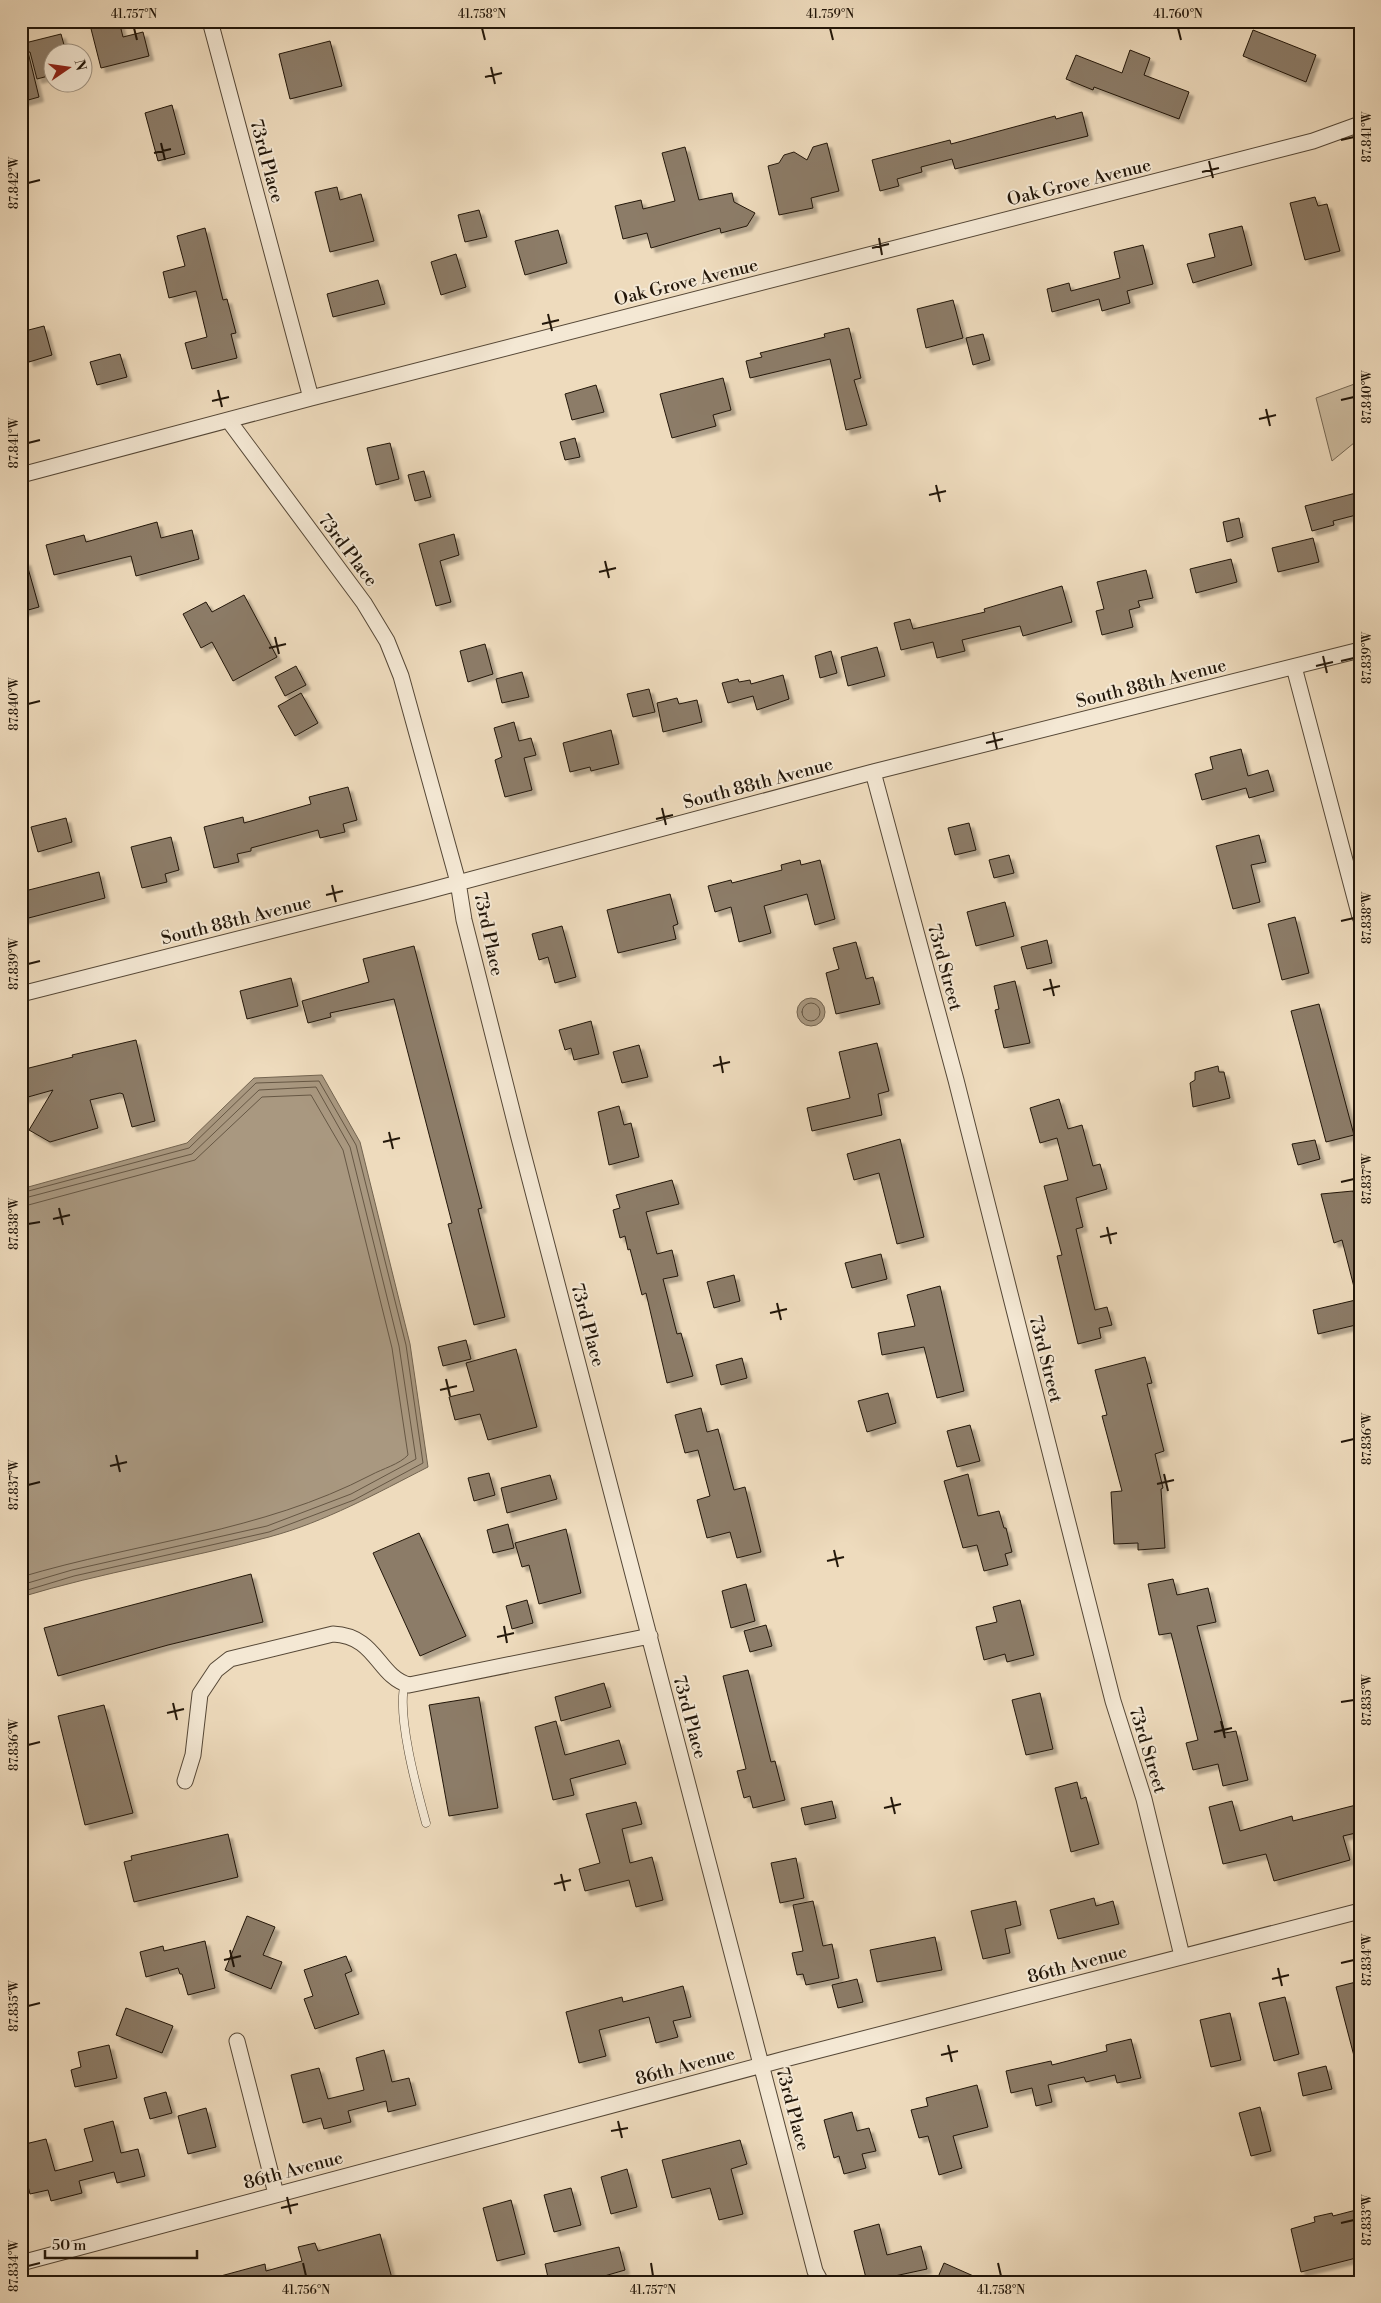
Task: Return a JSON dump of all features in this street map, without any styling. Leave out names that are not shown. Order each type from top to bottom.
[{"type":"street","name":"73rd Place","points":[[210,21],[311,398]]},
{"type":"street","name":"Oak Grove Avenue","points":[[21,475],[311,398],[1313,141],[1360,124]]},
{"type":"street","name":"73rd Place","points":[[229,421],[364,603],[387,641],[400,676],[458,882],[464,920],[508,1095],[815,2271],[821,2282]]},
{"type":"street","name":"South 88th Avenue","points":[[21,994],[458,882],[874,772],[1360,650]]},
{"type":"street","points":[[1294,667],[1360,917]]},
{"type":"street","name":"73rd Street","points":[[874,772],[958,1090],[1113,1701],[1144,1799],[1182,1956]]},
{"type":"street","points":[[185,1780],[193,1755],[200,1694],[216,1670],[230,1659],[333,1634],[341,1634],[364,1644],[390,1672],[405,1683],[419,1684],[650,1636]]},
{"type":"street","name":"86th Avenue","points":[[21,2263],[762,2065],[1360,1911]]},
{"type":"street","points":[[237,2041],[276,2194]]},
{"type":"lane","points":[[405,1683],[402,1695],[406,1733],[426,1823]]},
{"type":"shaded area","points":[[1360,382],[1360,438],[1332,461],[1316,398]]},
{"type":"water","points":[[811,998],[821,1002],[825,1012],[821,1022],[811,1026],[801,1022],[797,1012],[801,1002]]},
{"type":"water","points":[[322,1075],[360,1142],[410,1344],[428,1467],[350,1506],[290,1531],[238,1545],[83,1580],[21,1597],[21,1189],[187,1143],[254,1078]]},
{"type":"building","points":[[89,21],[119,21],[123,37],[143,32],[149,56],[101,68]]},
{"type":"building","points":[[1253,30],[1316,55],[1306,82],[1243,56]]},
{"type":"building","points":[[61,34],[63,42],[42,42],[42,78],[37,79],[30,52],[28,52],[39,97],[21,102],[21,44]]},
{"type":"building","points":[[330,41],[342,86],[290,99],[279,54]]},
{"type":"building","points":[[1130,50],[1150,58],[1144,75],[1189,92],[1179,119],[1094,87],[1093,90],[1066,79],[1076,55],[1122,73]]},
{"type":"building","points":[[172,105],[185,154],[158,161],[145,113]]},
{"type":"building","points":[[1082,112],[1088,136],[955,169],[952,159],[921,167],[922,172],[897,179],[899,186],[880,191],[872,160],[950,140],[951,144],[1055,116],[1056,119]]},
{"type":"building","points":[[827,143],[839,191],[811,198],[813,208],[779,215],[768,166],[779,163],[784,155],[794,152],[807,160],[813,147]]},
{"type":"building","points":[[685,147],[699,200],[732,193],[734,202],[755,213],[747,226],[721,233],[720,228],[651,248],[647,233],[623,239],[615,206],[641,200],[643,209],[675,201],[662,153]]},
{"type":"building","points":[[337,187],[340,200],[361,194],[374,241],[330,252],[315,192]]},
{"type":"building","points":[[1315,197],[1318,206],[1327,204],[1340,251],[1305,260],[1290,203]]},
{"type":"building","points":[[479,210],[487,237],[465,242],[458,215]]},
{"type":"building","points":[[1242,226],[1252,265],[1193,283],[1187,264],[1215,257],[1209,234]]},
{"type":"building","points":[[205,228],[223,300],[227,299],[236,333],[231,334],[237,358],[192,369],[185,343],[207,337],[196,291],[169,298],[163,272],[185,266],[177,236]]},
{"type":"building","points":[[558,230],[567,263],[525,275],[515,241]]},
{"type":"building","points":[[1143,245],[1153,284],[1127,291],[1130,303],[1102,311],[1099,299],[1052,312],[1047,289],[1069,283],[1071,291],[1120,278],[1114,252]]},
{"type":"building","points":[[456,254],[466,287],[441,295],[431,262]]},
{"type":"building","points":[[378,280],[385,304],[333,317],[327,294]]},
{"type":"building","points":[[953,300],[963,338],[926,348],[917,309]]},
{"type":"building","points":[[44,326],[52,355],[29,362],[21,332]]},
{"type":"building","points":[[849,328],[861,378],[854,380],[867,425],[846,430],[830,359],[750,378],[746,361],[762,357],[760,353],[825,337],[824,334]]},
{"type":"building","points":[[983,334],[990,360],[973,365],[966,338]]},
{"type":"building","points":[[120,354],[127,377],[97,385],[90,362]]},
{"type":"building","points":[[723,378],[731,410],[713,415],[716,426],[672,438],[660,394]]},
{"type":"building","points":[[596,385],[604,412],[572,420],[565,394]]},
{"type":"building","points":[[575,438],[580,457],[565,460],[560,442]]},
{"type":"building","points":[[390,443],[399,479],[376,485],[367,448]]},
{"type":"building","points":[[424,471],[431,497],[415,501],[408,475]]},
{"type":"building","points":[[1360,492],[1360,514],[1333,521],[1334,525],[1312,531],[1305,506]]},
{"type":"building","points":[[1239,518],[1243,537],[1227,542],[1223,522]]},
{"type":"building","points":[[157,522],[161,538],[192,530],[199,559],[136,576],[131,556],[54,575],[46,545],[84,535],[86,542]]},
{"type":"building","points":[[454,534],[459,555],[440,561],[451,602],[436,606],[419,544]]},
{"type":"building","points":[[1313,538],[1319,562],[1278,572],[1272,548]]},
{"type":"building","points":[[1231,559],[1237,582],[1196,593],[1190,569]]},
{"type":"building","points":[[26,561],[39,607],[21,612],[21,562]]},
{"type":"building","points":[[1146,570],[1153,598],[1138,601],[1140,607],[1129,610],[1133,627],[1102,635],[1096,611],[1104,609],[1097,582]]},
{"type":"building","points":[[1062,586],[1072,622],[1023,636],[1020,626],[962,640],[965,651],[937,658],[933,642],[901,650],[894,623],[910,619],[913,629],[985,612],[984,609]]},
{"type":"building","points":[[244,595],[277,657],[233,681],[212,642],[201,648],[183,614],[206,602],[212,612]]},
{"type":"building","points":[[485,644],[493,674],[468,682],[460,651]]},
{"type":"building","points":[[877,647],[885,676],[848,686],[841,657]]},
{"type":"building","points":[[831,651],[837,673],[820,678],[815,656]]},
{"type":"building","points":[[296,666],[306,685],[285,696],[275,677]]},
{"type":"building","points":[[522,672],[529,697],[502,703],[496,679]]},
{"type":"building","points":[[783,675],[789,699],[757,710],[753,696],[728,703],[722,683],[738,679],[739,682],[750,680],[751,684]]},
{"type":"building","points":[[649,689],[655,712],[633,717],[627,694]]},
{"type":"building","points":[[301,693],[318,723],[295,736],[278,706]]},
{"type":"building","points":[[677,698],[679,704],[697,700],[702,722],[663,732],[657,703]]},
{"type":"building","points":[[514,722],[519,741],[531,738],[536,755],[524,758],[532,790],[505,797],[495,760],[502,757],[494,728]]},
{"type":"building","points":[[611,730],[619,764],[591,771],[590,767],[570,772],[563,743]]},
{"type":"building","points":[[1241,749],[1248,776],[1268,770],[1274,791],[1249,798],[1246,788],[1202,800],[1195,774],[1213,769],[1210,757]]},
{"type":"building","points":[[348,787],[357,820],[343,824],[345,832],[320,838],[318,830],[251,848],[251,851],[237,854],[239,862],[214,868],[204,827],[243,817],[244,823],[311,804],[309,797]]},
{"type":"building","points":[[66,818],[72,842],[38,852],[31,827]]},
{"type":"building","points":[[969,823],[976,850],[955,855],[948,828]]},
{"type":"building","points":[[1259,835],[1266,862],[1251,865],[1260,902],[1233,909],[1216,846]]},
{"type":"building","points":[[171,837],[179,870],[165,874],[167,882],[142,888],[131,847]]},
{"type":"building","points":[[1009,855],[1014,873],[994,878],[989,860]]},
{"type":"building","points":[[800,860],[801,865],[820,860],[835,919],[815,925],[807,894],[764,906],[771,933],[739,942],[731,907],[715,912],[708,886],[731,880],[732,883],[782,870],[781,865]]},
{"type":"building","points":[[99,872],[105,898],[21,920],[21,892]]},
{"type":"building","points":[[670,894],[678,924],[673,926],[676,939],[618,953],[607,910]]},
{"type":"building","points":[[1005,902],[1014,936],[976,946],[967,912]]},
{"type":"building","points":[[1295,917],[1309,973],[1282,980],[1268,924]]},
{"type":"building","points":[[562,926],[576,977],[555,983],[548,957],[539,960],[532,934]]},
{"type":"building","points":[[1047,940],[1052,963],[1027,969],[1021,947]]},
{"type":"building","points":[[856,942],[866,979],[873,977],[880,1004],[836,1014],[826,973],[839,969],[833,948]]},
{"type":"building","points":[[414,946],[482,1208],[478,1209],[505,1317],[474,1325],[448,1224],[452,1223],[394,999],[330,1013],[331,1017],[308,1023],[302,1001],[369,982],[363,959]]},
{"type":"building","points":[[291,978],[298,1006],[247,1019],[240,991]]},
{"type":"building","points":[[1015,981],[1030,1043],[1004,1048],[995,1010],[999,1009],[994,986]]},
{"type":"building","points":[[1319,1004],[1354,1135],[1326,1142],[1291,1011]]},
{"type":"building","points":[[591,1021],[599,1054],[574,1060],[571,1048],[565,1050],[559,1030]]},
{"type":"building","points":[[136,1040],[155,1121],[132,1127],[123,1094],[120,1093],[90,1100],[98,1128],[50,1142],[29,1130],[53,1090],[21,1099],[21,1070],[73,1057],[72,1055]]},
{"type":"building","points":[[877,1043],[889,1091],[878,1094],[882,1115],[812,1131],[807,1108],[850,1098],[839,1052]]},
{"type":"building","points":[[639,1045],[648,1077],[622,1083],[613,1052]]},
{"type":"building","points":[[1218,1066],[1219,1072],[1224,1072],[1230,1098],[1193,1107],[1190,1083],[1195,1080],[1195,1072]]},
{"type":"building","points":[[1059,1099],[1068,1129],[1082,1125],[1093,1166],[1100,1164],[1107,1189],[1076,1198],[1083,1227],[1076,1229],[1095,1310],[1107,1307],[1112,1325],[1099,1328],[1101,1338],[1078,1344],[1057,1256],[1062,1255],[1044,1186],[1068,1180],[1057,1138],[1040,1143],[1030,1108]]},
{"type":"building","points":[[619,1106],[624,1125],[631,1123],[639,1157],[609,1165],[598,1112]]},
{"type":"building","points":[[900,1139],[924,1237],[897,1244],[879,1173],[854,1180],[847,1154]]},
{"type":"building","points":[[1315,1140],[1320,1159],[1298,1165],[1292,1144]]},
{"type":"building","points":[[672,1180],[679,1204],[646,1212],[657,1254],[672,1250],[678,1276],[663,1279],[677,1334],[681,1333],[693,1376],[667,1383],[646,1293],[642,1295],[630,1249],[628,1250],[625,1236],[620,1238],[613,1210],[620,1208],[616,1195]]},
{"type":"building","points":[[1353,1191],[1360,1218],[1360,1286],[1354,1287],[1342,1240],[1334,1243],[1321,1194]]},
{"type":"building","points":[[881,1254],[887,1279],[852,1288],[845,1263]]},
{"type":"building","points":[[734,1275],[740,1301],[714,1308],[707,1282]]},
{"type":"building","points":[[940,1286],[964,1391],[937,1398],[924,1347],[882,1355],[878,1333],[915,1326],[907,1295]]},
{"type":"building","points":[[1360,1299],[1360,1324],[1318,1334],[1313,1310]]},
{"type":"building","points":[[466,1340],[471,1359],[443,1366],[438,1347]]},
{"type":"building","points":[[516,1349],[537,1427],[488,1440],[480,1414],[455,1420],[449,1397],[474,1391],[466,1363]]},
{"type":"building","points":[[1145,1357],[1152,1383],[1147,1384],[1164,1451],[1155,1454],[1163,1488],[1161,1489],[1165,1548],[1138,1550],[1138,1543],[1114,1544],[1111,1492],[1122,1491],[1102,1416],[1107,1415],[1095,1370]]},
{"type":"building","points":[[742,1358],[747,1378],[721,1385],[716,1365]]},
{"type":"building","points":[[888,1393],[896,1423],[867,1432],[858,1401]]},
{"type":"building","points":[[701,1408],[707,1432],[718,1429],[734,1490],[745,1487],[761,1552],[737,1558],[730,1532],[707,1538],[697,1500],[710,1496],[698,1450],[685,1453],[675,1415]]},
{"type":"building","points":[[970,1425],[980,1461],[957,1467],[947,1431]]},
{"type":"building","points":[[489,1473],[495,1495],[474,1501],[468,1478]]},
{"type":"building","points":[[968,1474],[978,1516],[999,1511],[1004,1528],[1006,1528],[1012,1552],[1005,1554],[1008,1565],[984,1571],[977,1545],[963,1548],[944,1481]]},
{"type":"building","points":[[550,1475],[557,1499],[507,1513],[501,1488]]},
{"type":"building","points":[[508,1524],[514,1548],[493,1553],[487,1530]]},
{"type":"building","points":[[566,1529],[581,1593],[539,1604],[529,1565],[522,1567],[515,1543]]},
{"type":"building","points":[[419,1533],[466,1636],[420,1656],[373,1553]]},
{"type":"building","points":[[251,1574],[263,1622],[168,1645],[58,1676],[44,1628]]},
{"type":"building","points":[[1173,1579],[1177,1595],[1208,1588],[1216,1622],[1197,1626],[1225,1733],[1236,1731],[1248,1780],[1223,1786],[1218,1764],[1193,1770],[1186,1743],[1198,1740],[1171,1633],[1159,1635],[1148,1584]]},
{"type":"building","points":[[746,1584],[755,1621],[731,1628],[722,1591]]},
{"type":"building","points":[[527,1600],[533,1623],[512,1629],[506,1606]]},
{"type":"building","points":[[1020,1600],[1034,1655],[1007,1662],[1005,1654],[984,1660],[976,1627],[997,1622],[993,1607]]},
{"type":"building","points":[[766,1625],[772,1646],[750,1652],[744,1631]]},
{"type":"building","points":[[748,1670],[771,1762],[775,1761],[785,1800],[753,1808],[750,1796],[744,1798],[737,1771],[746,1769],[723,1676]]},
{"type":"building","points":[[604,1683],[611,1707],[561,1721],[555,1697]]},
{"type":"building","points":[[1040,1693],[1053,1749],[1026,1755],[1012,1700]]},
{"type":"building","points":[[479,1697],[498,1808],[449,1816],[429,1705]]},
{"type":"building","points":[[104,1705],[133,1813],[85,1825],[58,1716]]},
{"type":"building","points":[[556,1721],[565,1755],[619,1740],[626,1764],[570,1779],[574,1795],[553,1800],[535,1727]]},
{"type":"building","points":[[1077,1782],[1081,1799],[1086,1797],[1099,1844],[1071,1852],[1055,1788]]},
{"type":"building","points":[[832,1801],[836,1818],[805,1825],[801,1808]]},
{"type":"building","points":[[1232,1801],[1240,1831],[1292,1816],[1293,1821],[1360,1804],[1360,1832],[1343,1836],[1350,1860],[1274,1881],[1266,1854],[1223,1864],[1209,1807]]},
{"type":"building","points":[[636,1802],[642,1824],[622,1829],[630,1863],[652,1857],[663,1900],[636,1907],[629,1880],[585,1891],[579,1869],[600,1863],[586,1814]]},
{"type":"building","points":[[228,1834],[238,1877],[134,1902],[124,1862],[132,1860],[131,1856]]},
{"type":"building","points":[[796,1858],[804,1898],[780,1903],[771,1863]]},
{"type":"building","points":[[1094,1898],[1096,1906],[1113,1901],[1119,1924],[1058,1939],[1050,1910]]},
{"type":"building","points":[[813,1901],[823,1946],[832,1944],[839,1978],[806,1985],[803,1974],[797,1975],[792,1953],[803,1951],[793,1905]]},
{"type":"building","points":[[1016,1901],[1021,1925],[1005,1929],[1010,1953],[983,1959],[971,1911]]},
{"type":"building","points":[[247,1916],[275,1927],[263,1955],[282,1962],[271,1989],[225,1970]]},
{"type":"building","points":[[935,1937],[942,1970],[877,1982],[870,1950]]},
{"type":"building","points":[[205,1941],[215,1988],[188,1995],[182,1974],[180,1974],[178,1968],[146,1977],[140,1952],[163,1946],[164,1951]]},
{"type":"building","points":[[346,1956],[352,1971],[345,1974],[359,2014],[315,2029],[304,1999],[313,1996],[304,1970]]},
{"type":"building","points":[[857,1979],[863,2002],[838,2008],[832,1985]]},
{"type":"building","points":[[1360,1981],[1360,2055],[1354,2056],[1336,1987]]},
{"type":"building","points":[[683,1986],[691,2017],[673,2021],[678,2037],[656,2043],[649,2017],[599,2030],[606,2056],[579,2063],[566,2012],[622,1997],[623,2002]]},
{"type":"building","points":[[1285,1997],[1299,2054],[1274,2061],[1259,2003]]},
{"type":"building","points":[[126,2008],[173,2026],[162,2053],[116,2035]]},
{"type":"building","points":[[1230,2013],[1241,2060],[1211,2067],[1200,2020]]},
{"type":"building","points":[[1131,2039],[1141,2078],[1117,2083],[1115,2075],[1086,2082],[1084,2077],[1048,2085],[1052,2102],[1036,2106],[1032,2088],[1011,2093],[1006,2071],[1051,2061],[1052,2065],[1107,2051],[1106,2045]]},
{"type":"building","points":[[109,2045],[117,2078],[75,2087],[71,2070],[81,2067],[78,2052]]},
{"type":"building","points":[[384,2050],[392,2082],[409,2078],[416,2105],[388,2112],[386,2101],[348,2111],[351,2122],[324,2129],[321,2118],[303,2123],[291,2075],[319,2068],[328,2099],[364,2090],[356,2058]]},
{"type":"building","points":[[1326,2066],[1332,2089],[1303,2096],[1298,2073]]},
{"type":"building","points":[[977,2085],[988,2127],[953,2136],[962,2168],[939,2175],[928,2136],[919,2138],[911,2110],[928,2106],[926,2098]]},
{"type":"building","points":[[166,2092],[172,2113],[150,2119],[144,2098]]},
{"type":"building","points":[[1260,2107],[1271,2151],[1251,2156],[1239,2113]]},
{"type":"building","points":[[206,2108],[216,2147],[188,2154],[178,2116]]},
{"type":"building","points":[[852,2112],[857,2131],[869,2128],[876,2151],[862,2154],[866,2168],[844,2174],[839,2156],[834,2158],[824,2120]]},
{"type":"building","points":[[113,2121],[121,2153],[138,2149],[145,2176],[117,2183],[114,2172],[79,2181],[82,2193],[51,2201],[48,2190],[30,2194],[21,2159],[21,2145],[46,2139],[55,2171],[93,2161],[84,2129]]},
{"type":"building","points":[[740,2140],[747,2164],[731,2169],[743,2214],[719,2220],[710,2188],[672,2198],[662,2160]]},
{"type":"building","points":[[627,2169],[637,2207],[611,2214],[601,2177]]},
{"type":"building","points":[[571,2188],[581,2225],[554,2232],[544,2195]]},
{"type":"building","points":[[511,2200],[525,2254],[497,2261],[483,2208]]},
{"type":"building","points":[[1360,2209],[1360,2257],[1301,2272],[1291,2229],[1315,2222],[1314,2217],[1332,2213],[1333,2216]]},
{"type":"building","points":[[879,2224],[887,2255],[921,2246],[927,2269],[867,2282],[854,2231]]},
{"type":"building","points":[[380,2234],[393,2282],[316,2282],[315,2278],[300,2282],[218,2282],[217,2277],[265,2264],[266,2271],[302,2261],[298,2247],[315,2243],[318,2251]]},
{"type":"building","points":[[619,2247],[625,2270],[584,2282],[549,2282],[545,2264]]},
{"type":"building","points":[[944,2263],[987,2282],[936,2282]]}]
